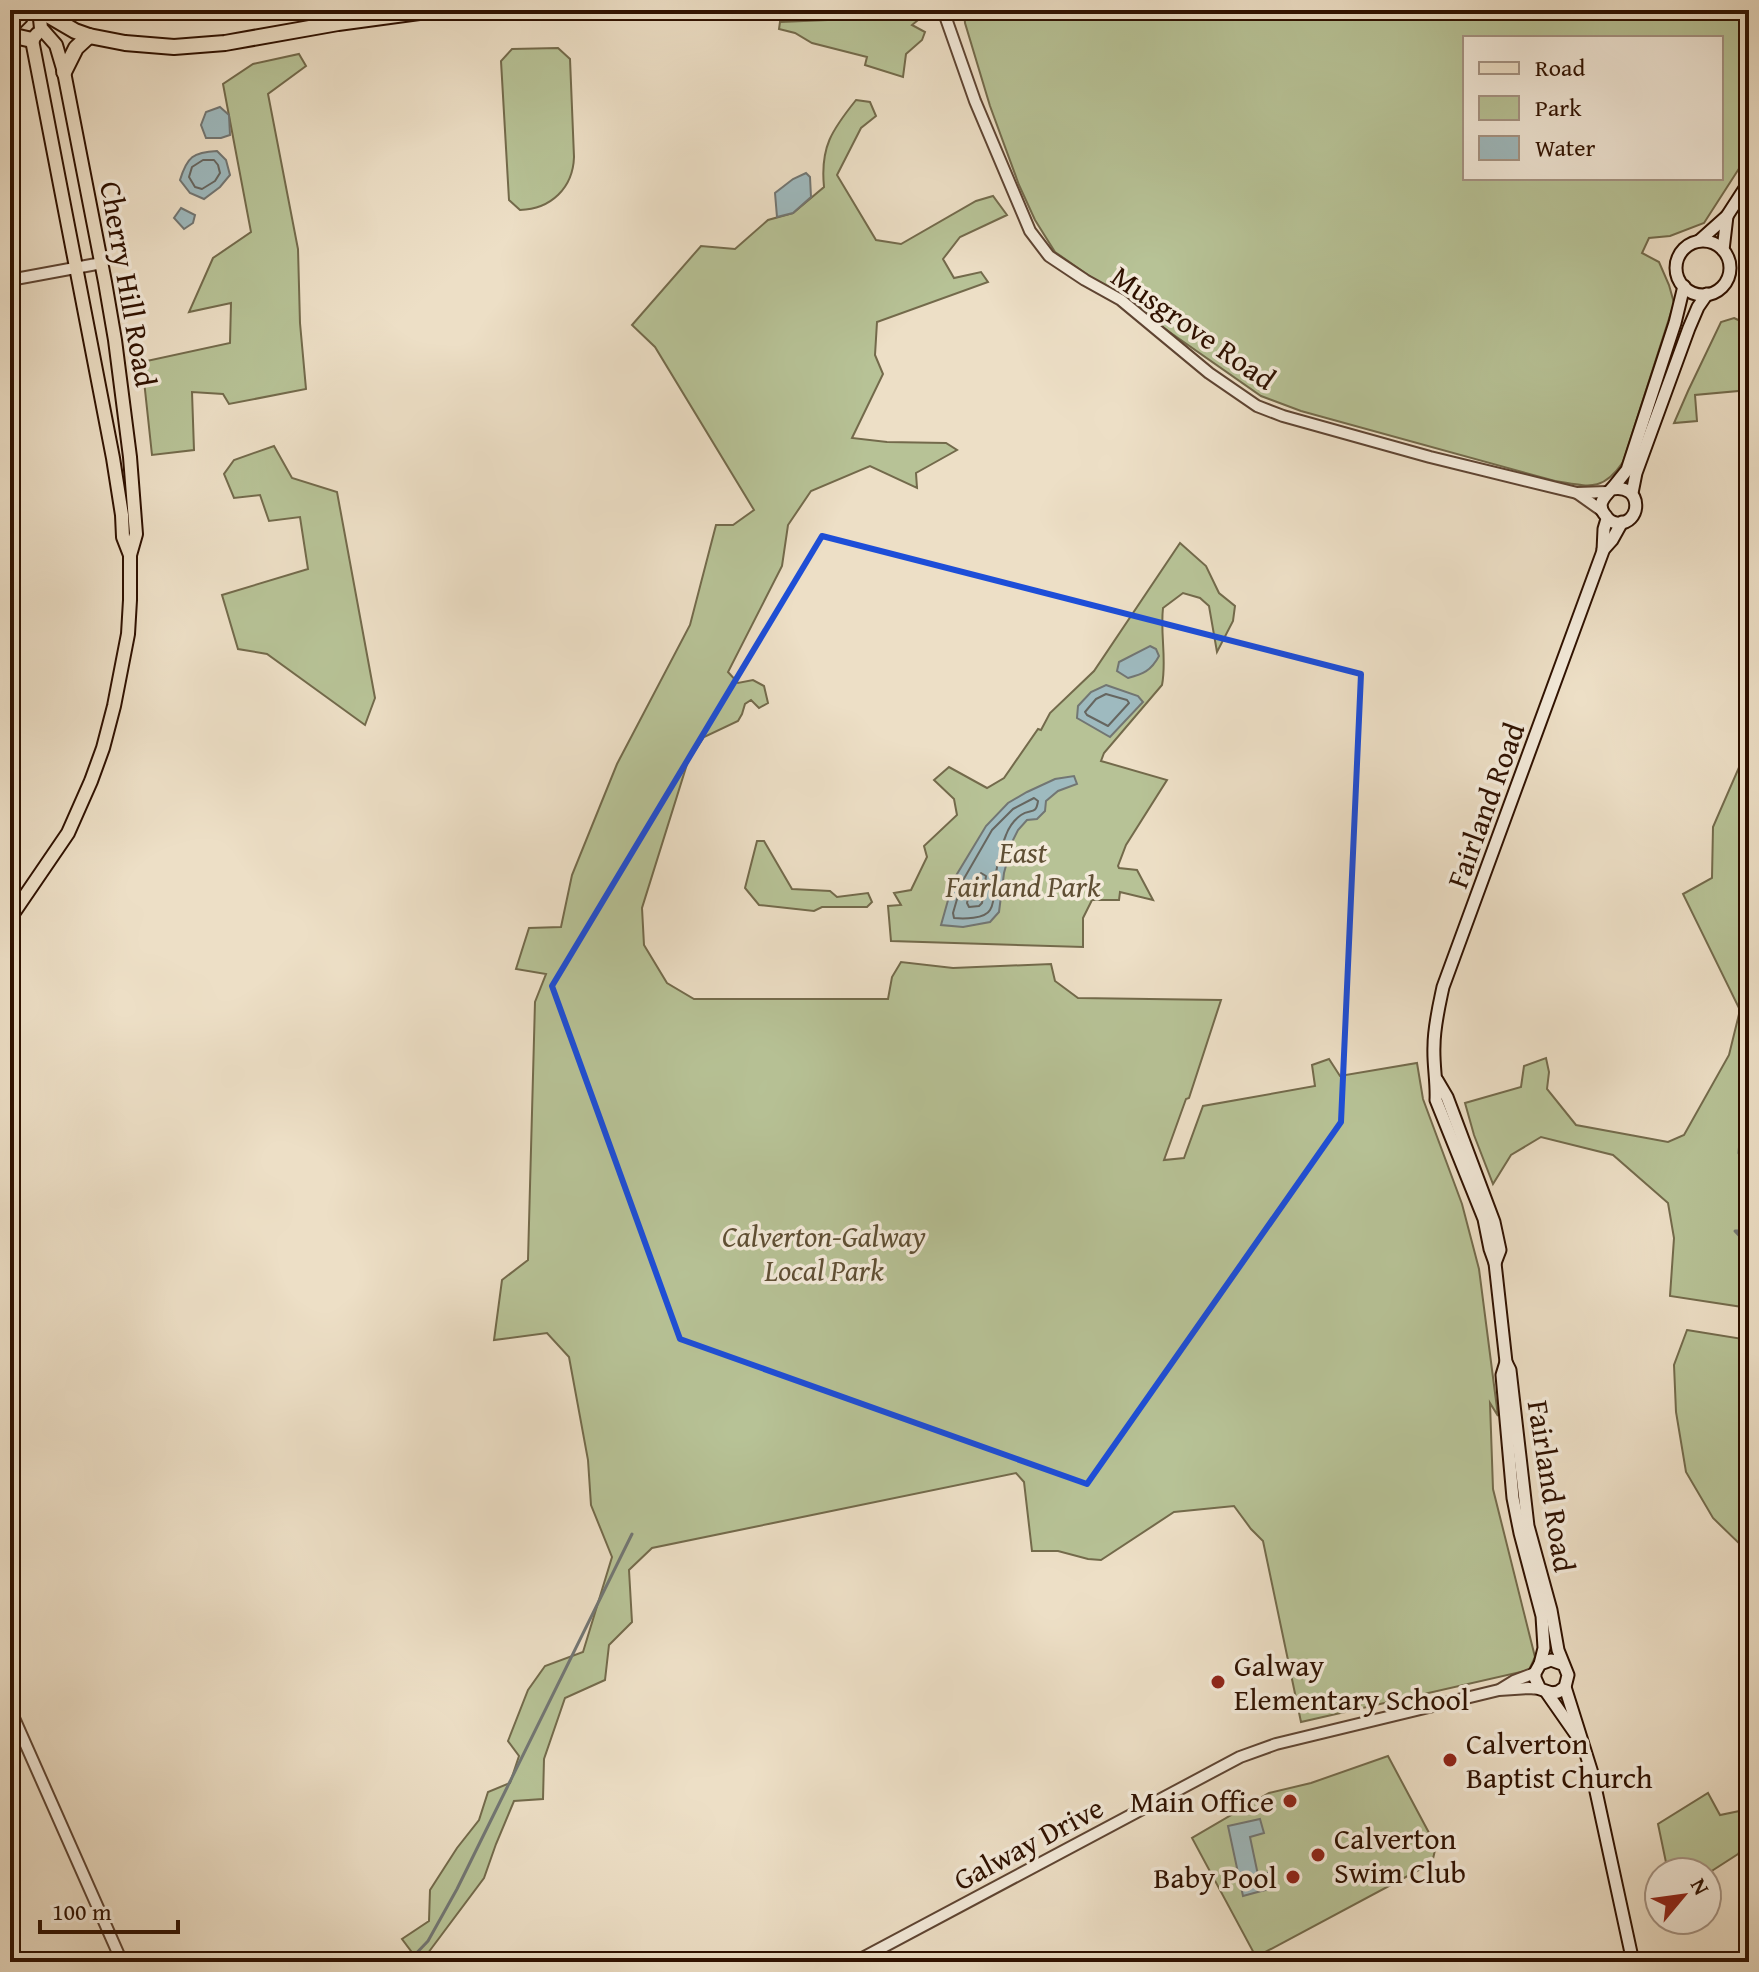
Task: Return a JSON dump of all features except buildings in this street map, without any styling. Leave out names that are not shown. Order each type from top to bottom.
[{"type":"highway","points":[[10,35],[38,22],[60,22],[89,36],[148,45],[187,46],[225,43],[434,10]]},
{"type":"highway","points":[[64,72],[76,48],[89,36]]},
{"type":"main road","name":"Cherry Hill Road","points":[[10,918],[68,833],[103,748],[128,634],[130,555],[136,534],[130,457],[102,263],[64,72],[56,45],[38,22]]},
{"type":"main road","name":"Cherry Hill Road","points":[[38,22],[77,267],[113,458],[123,537],[130,555]]},
{"type":"main road","points":[[1699,241],[1727,216],[1749,182]]},
{"type":"main road","points":[[1723,250],[1727,216]]},
{"type":"main road","points":[[1699,241],[1708,241],[1723,250],[1729,261],[1728,278],[1718,290],[1707,294],[1692,292],[1684,286],[1678,276],[1677,263],[1683,250],[1699,241]]},
{"type":"main road","points":[[1609,490],[1624,488],[1632,493],[1636,508],[1630,518],[1614,522],[1604,514],[1602,498],[1609,490],[1627,470],[1684,286]]},
{"type":"main road","points":[[1632,493],[1636,473],[1689,328],[1707,294]]},
{"type":"main road","name":"Fairland Road","points":[[1562,1664],[1528,1526],[1495,1263],[1500,1250],[1494,1222],[1447,1097],[1437,1080],[1434,1048],[1443,987],[1603,551],[1604,514]]},
{"type":"main road","name":"Fairland Road","points":[[1603,551],[1622,522]]},
{"type":"main road","name":"Fairland Road","points":[[1506,1362],[1502,1375],[1513,1498],[1542,1616],[1544,1648],[1538,1668]]},
{"type":"main road","points":[[1582,1743],[1536,1683],[1538,1668],[1551,1660],[1562,1664],[1568,1675],[1565,1687],[1592,1773],[1633,1962]]},
{"type":"main road","points":[[1544,1691],[1558,1692],[1565,1687]]},
{"type":"street","name":"Musgrove Road","points":[[943,10],[975,101],[1030,231],[1049,256],[1121,300],[1209,373],[1257,406],[1283,416],[1430,457],[1577,493],[1609,490]]},
{"type":"street","points":[[10,280],[102,263]]},
{"type":"street","name":"Musgrove Road","points":[[1577,493],[1604,514]]},
{"type":"street","name":"Galway Drive","points":[[1499,1690],[1538,1668]]},
{"type":"street","name":"Galway Drive","points":[[855,1962],[1240,1757],[1284,1742],[1499,1690],[1529,1688],[1544,1691]]},
{"type":"street","points":[[10,1709],[122,1962]]},
{"type":"highlighted area","points":[[822,536],[1361,674],[1341,1122],[1087,1484],[680,1339],[552,986]]},
{"type":"green space","points":[[964,10],[1749,10],[1749,153],[1704,223],[1670,236],[1649,238],[1642,253],[1659,262],[1674,303],[1623,462],[1608,479],[1594,485],[1555,481],[1301,411],[1261,396],[1055,252],[1035,220],[1019,185],[990,106],[965,23]]},
{"type":"green space","points":[[923,16],[912,25],[925,32],[922,40],[906,54],[903,77],[865,65],[867,57],[812,43],[795,33],[779,29],[780,22]]},
{"type":"green space","points":[[558,48],[570,59],[573,168],[558,195],[541,206],[520,210],[509,200],[501,61],[512,49]]},
{"type":"green space","points":[[299,54],[306,66],[268,94],[298,249],[306,389],[229,404],[223,394],[192,392],[194,450],[152,455],[142,362],[230,343],[231,303],[189,312],[213,258],[251,232],[223,84],[253,64]]},
{"type":"green space","name":"Calverton-Galway Local Park","points":[[856,100],[870,102],[876,116],[861,128],[837,175],[876,240],[901,244],[976,201],[993,196],[1007,215],[960,237],[943,259],[954,278],[981,272],[988,282],[877,322],[875,355],[883,374],[852,438],[946,443],[957,450],[916,473],[917,488],[870,466],[811,491],[788,525],[782,566],[728,672],[738,683],[753,680],[764,686],[768,703],[759,708],[751,700],[745,704],[738,721],[704,737],[688,761],[642,908],[644,945],[667,983],[694,999],[888,999],[892,977],[901,962],[953,968],[1051,964],[1055,981],[1078,998],[1221,1000],[1189,1098],[1186,1099],[1164,1160],[1184,1158],[1203,1106],[1315,1086],[1312,1065],[1329,1059],[1340,1076],[1417,1063],[1423,1099],[1462,1204],[1479,1269],[1498,1416],[1490,1403],[1493,1489],[1535,1657],[1529,1670],[1301,1722],[1263,1541],[1234,1506],[1174,1512],[1101,1560],[1058,1551],[1032,1551],[1024,1482],[1016,1473],[652,1548],[629,1570],[632,1622],[609,1645],[605,1680],[565,1698],[544,1759],[543,1799],[514,1801],[484,1878],[425,1957],[414,1955],[402,1939],[429,1921],[430,1890],[479,1820],[488,1792],[510,1783],[519,1756],[508,1741],[528,1690],[545,1666],[583,1652],[612,1557],[591,1505],[588,1460],[569,1357],[547,1333],[494,1340],[502,1280],[528,1260],[535,1002],[546,974],[516,969],[529,928],[561,927],[572,875],[617,764],[690,625],[716,525],[733,525],[754,510],[655,347],[632,325],[701,246],[735,249],[768,220],[793,213],[824,187],[826,150],[840,121]]},
{"type":"green space","points":[[1734,318],[1749,325],[1749,390],[1695,395],[1697,421],[1674,423],[1721,322]]},
{"type":"green space","points":[[274,446],[292,478],[337,492],[375,698],[365,725],[267,654],[238,649],[222,595],[308,569],[300,517],[269,521],[260,495],[234,498],[224,474],[234,460]]},
{"type":"green space","name":"East Fairland Park","points":[[1180,543],[1206,566],[1219,593],[1235,606],[1233,621],[1217,652],[1209,606],[1200,598],[1183,593],[1163,608],[1162,685],[1104,753],[1101,761],[1167,780],[1126,845],[1118,866],[1137,870],[1153,900],[1120,892],[1119,900],[1092,900],[1083,918],[1083,947],[891,941],[888,906],[901,905],[894,893],[911,890],[927,857],[924,846],[957,815],[954,799],[934,780],[949,767],[987,788],[1004,778],[1038,729],[1041,730],[1050,713],[1094,671]]},
{"type":"green space","points":[[1747,749],[1749,1308],[1670,1296],[1674,1238],[1668,1203],[1613,1155],[1541,1137],[1511,1155],[1493,1184],[1465,1103],[1521,1087],[1524,1066],[1546,1058],[1549,1072],[1547,1089],[1576,1125],[1668,1142],[1684,1135],[1729,1055],[1740,1010],[1683,894],[1712,878],[1713,827]]},
{"type":"green space","points":[[757,841],[764,841],[792,889],[830,891],[837,897],[868,893],[872,902],[867,907],[822,907],[814,911],[759,905],[745,888]]},
{"type":"green space","points":[[1687,1330],[1749,1340],[1749,1553],[1713,1518],[1686,1472],[1676,1412],[1674,1365]]},
{"type":"green space","name":"Calverton Swim Club","points":[[1388,1756],[1436,1846],[1432,1863],[1256,1957],[1192,1838],[1269,1793],[1311,1783]]},
{"type":"green space","points":[[1708,1793],[1720,1815],[1749,1809],[1749,1837],[1738,1854],[1723,1864],[1723,1856],[1665,1856],[1658,1824]]},
{"type":"water","points":[[220,107],[229,115],[230,135],[206,138],[201,125],[206,112]]},
{"type":"water","points":[[217,151],[226,160],[230,175],[204,199],[190,193],[180,180],[188,161],[202,153]]},
{"type":"water","points":[[806,173],[810,177],[811,197],[793,213],[777,217],[775,193]]},
{"type":"water","points":[[181,208],[195,215],[193,223],[184,229],[174,218]]},
{"type":"water","points":[[1150,646],[1156,649],[1159,656],[1150,668],[1128,678],[1117,671],[1119,662]]},
{"type":"water","points":[[1106,685],[1138,696],[1143,702],[1110,737],[1077,718],[1078,706],[1091,692]]},
{"type":"water","points":[[1074,776],[1077,784],[1058,791],[1046,801],[1045,811],[1037,819],[1027,820],[1018,830],[1004,873],[999,912],[990,922],[963,927],[941,925],[954,879],[986,826],[1008,803],[1027,792],[1055,779]]},
{"type":"water","points":[[1260,1819],[1264,1833],[1250,1837],[1258,1875],[1272,1872],[1276,1887],[1243,1896],[1228,1826]]},
{"type":"waterway","points":[[1749,1137],[1740,1141],[1739,1153],[1749,1159]]},
{"type":"waterway","points":[[1749,1174],[1745,1187],[1749,1192]]},
{"type":"waterway","points":[[1749,1231],[1735,1231],[1749,1246]]},
{"type":"waterway","points":[[1747,1295],[1749,1290]]},
{"type":"waterway","points":[[408,1962],[428,1941],[457,1889],[632,1534]]},
{"type":"place","name":"Galway Elementary School","points":[[1218,1682]]},
{"type":"place","name":"Calverton Baptist Church","points":[[1450,1760]]},
{"type":"place","name":"Main Office","points":[[1290,1801]]},
{"type":"place","name":"Calverton Swim Club","points":[[1318,1855]]},
{"type":"place","name":"Baby Pool","points":[[1293,1877]]}]
